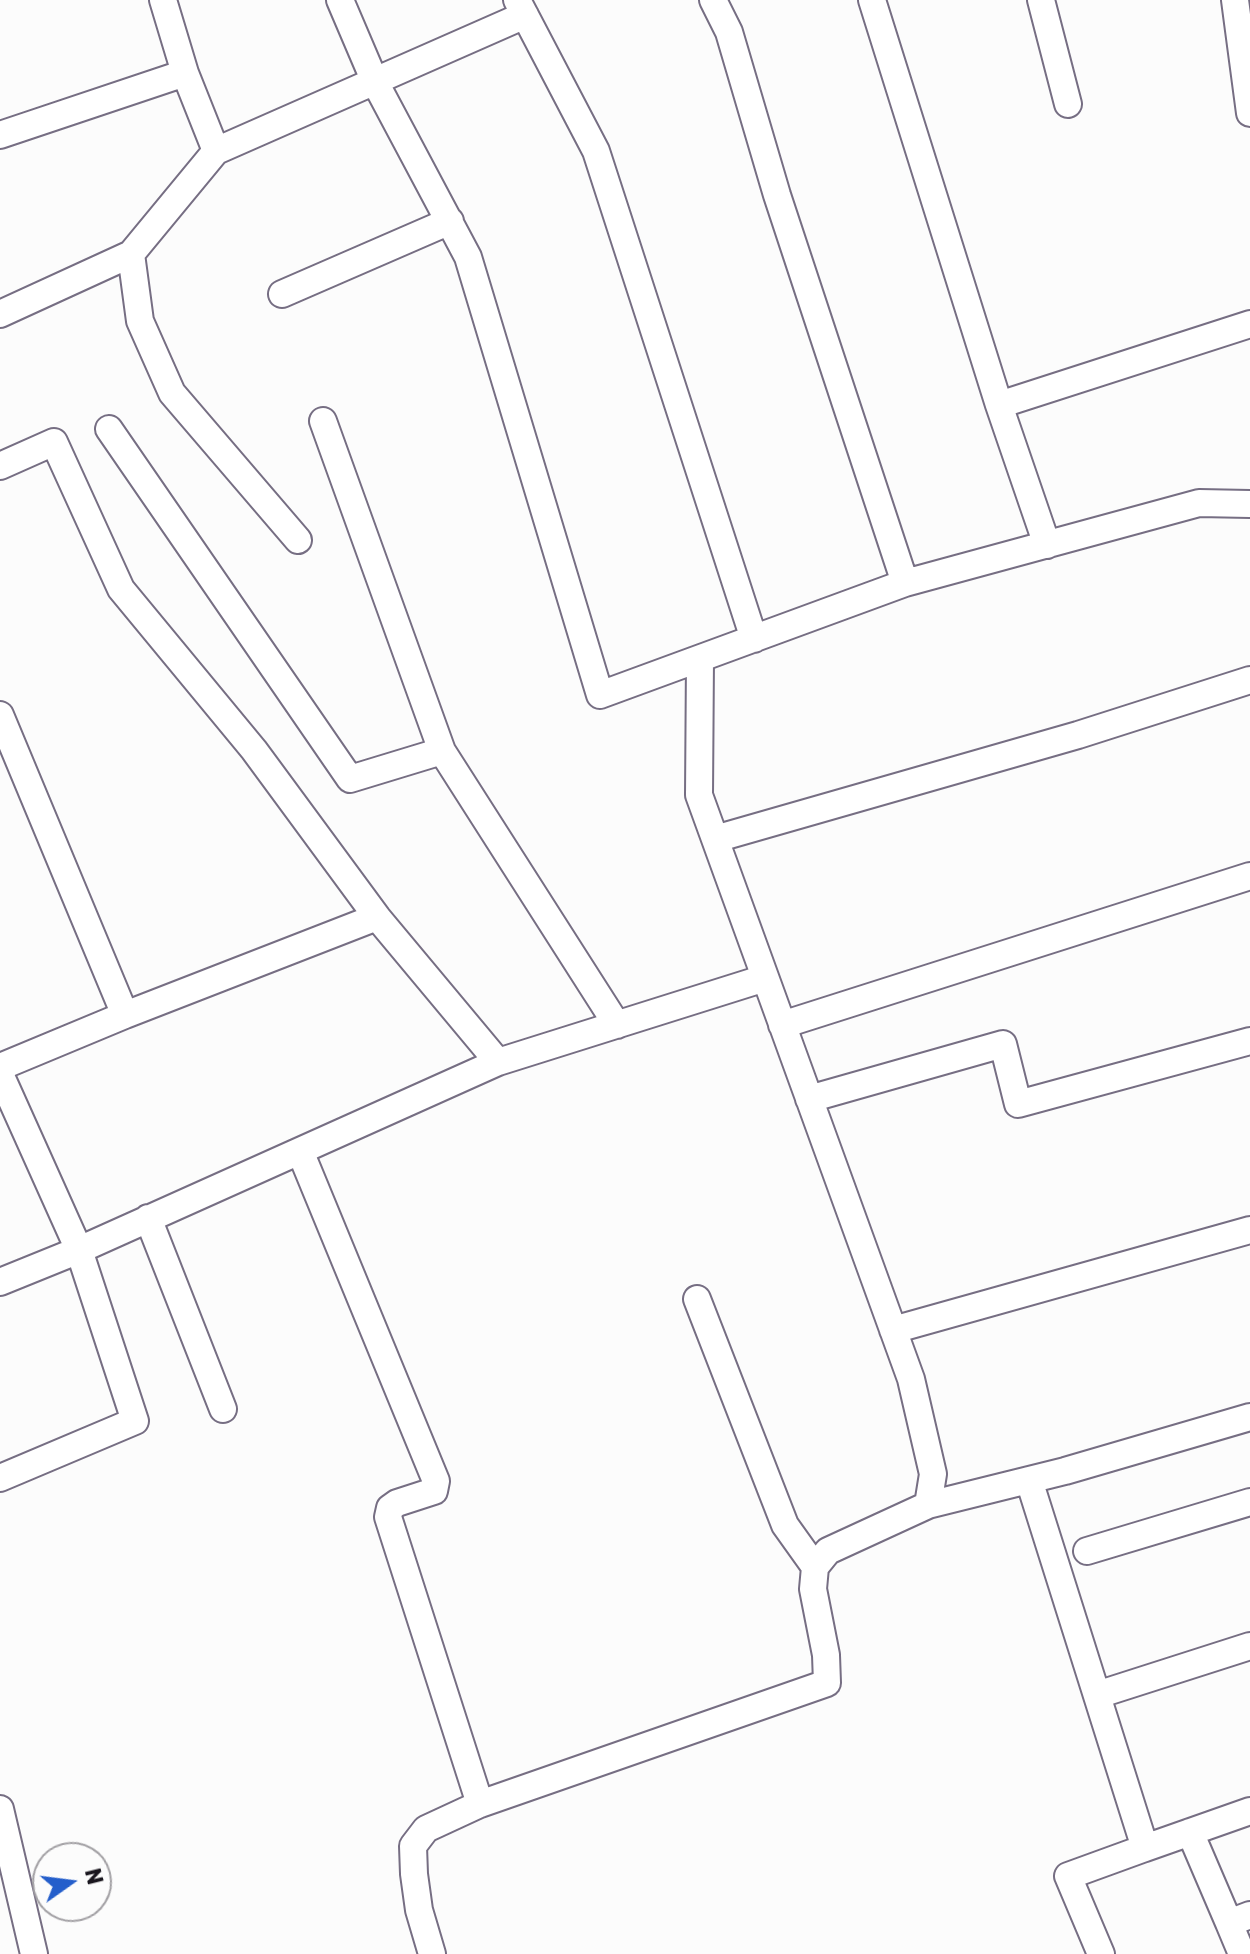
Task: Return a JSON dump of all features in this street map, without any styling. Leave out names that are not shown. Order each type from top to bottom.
[{"type":"street","points":[[163,0],[185,73],[216,151]]},
{"type":"street","points":[[340,0],[375,82],[468,257],[600,695],[905,583],[1199,503],[1250,504]]},
{"type":"street","points":[[713,0],[729,32],[777,195],[905,583]]},
{"type":"street","points":[[872,0],[999,405],[1047,545]]},
{"type":"street","points":[[1041,0],[1068,104]]},
{"type":"street","points":[[1235,0],[1250,113]]},
{"type":"street","points":[[0,314],[131,254],[216,151],[375,82],[521,8],[596,151],[754,639]]},
{"type":"street","points":[[0,135],[185,73]]},
{"type":"street","points":[[282,294],[450,221]]},
{"type":"street","points":[[131,254],[140,321],[172,393],[298,540]]},
{"type":"street","points":[[999,405],[1250,324]]},
{"type":"street","points":[[323,421],[442,751],[617,1025]]},
{"type":"street","points":[[109,429],[350,779],[442,751]]},
{"type":"street","points":[[0,466],[54,442],[121,589],[254,750],[377,917],[498,1062]]},
{"type":"street","points":[[700,659],[699,795],[911,1379],[933,1474],[928,1505]]},
{"type":"street","points":[[715,839],[1078,735],[1250,680]]},
{"type":"street","points":[[0,715],[125,1015]]},
{"type":"street","points":[[782,1025],[1250,876]]},
{"type":"street","points":[[0,1067],[377,917]]},
{"type":"street","points":[[0,1282],[79,1250],[498,1062],[765,978]]},
{"type":"street","points":[[809,1099],[1003,1044],[1018,1104],[1250,1041]]},
{"type":"street","points":[[0,1074],[79,1250],[135,1421],[0,1478]]},
{"type":"street","points":[[300,1151],[436,1481],[434,1491],[397,1503],[390,1508],[388,1517],[480,1804]]},
{"type":"street","points":[[148,1218],[223,1409]]},
{"type":"street","points":[[893,1330],[1250,1230]]},
{"type":"street","points":[[697,1299],[785,1525],[815,1567]]},
{"type":"street","points":[[432,1954],[419,1910],[413,1846],[426,1829],[480,1804],[827,1683],[826,1655],[813,1589],[815,1567],[828,1551],[928,1505],[1029,1480],[1250,1417]]},
{"type":"street","points":[[1029,1480],[1145,1848]]},
{"type":"street","points":[[1087,1551],[1250,1502]]},
{"type":"street","points":[[1097,1695],[1250,1646]]},
{"type":"street","points":[[0,1809],[34,1954]]},
{"type":"street","points":[[1101,1954],[1068,1876],[1250,1811]]},
{"type":"street","points":[[1190,1832],[1240,1919],[1242,1954]]}]
